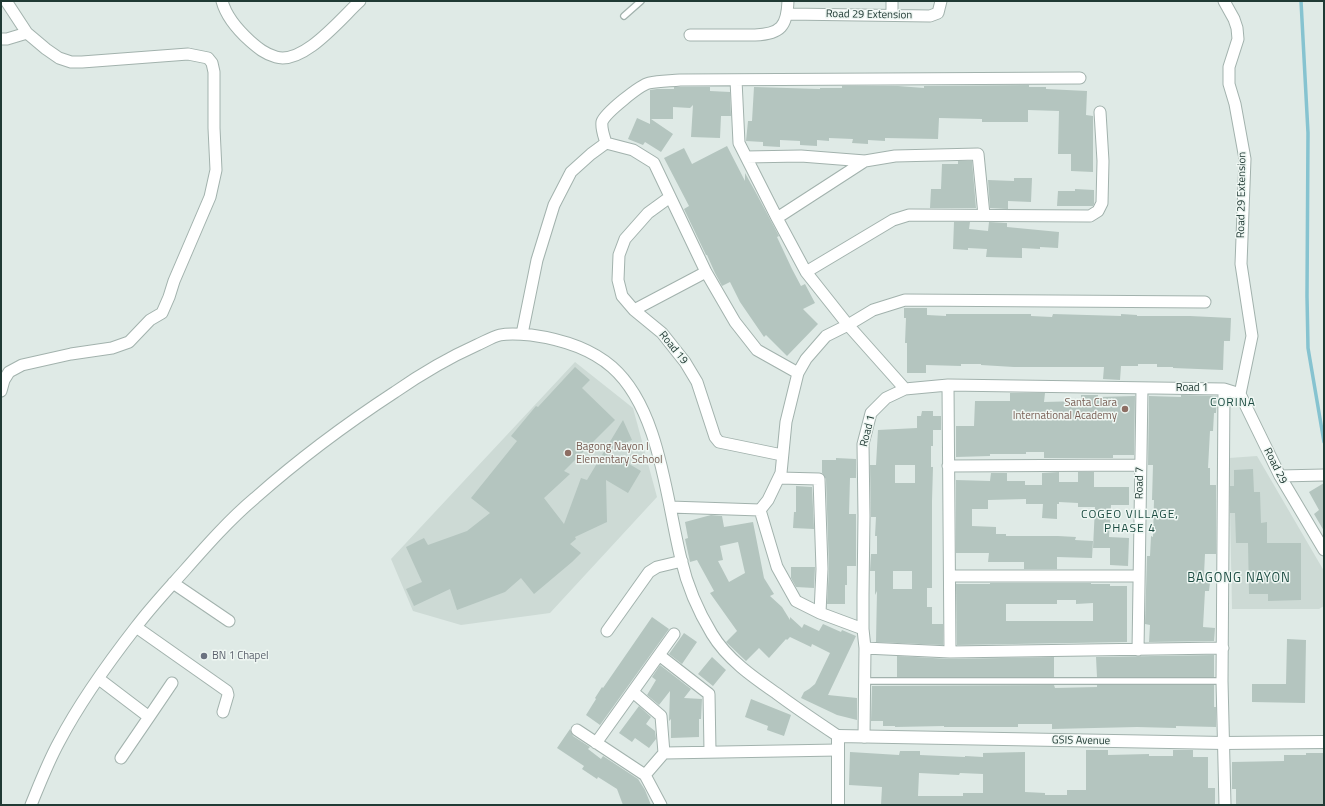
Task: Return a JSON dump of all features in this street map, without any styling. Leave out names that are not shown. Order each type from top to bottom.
[{"type":"street","points":[[1,390],[4,380],[9,372],[22,365],[71,354],[112,348],[129,342],[150,320],[162,313],[210,197],[216,170],[214,72],[212,63],[208,58],[188,54],[71,62],[59,58],[27,34],[6,1]]},
{"type":"street","points":[[222,1],[231,19],[246,38],[261,50],[277,57],[294,56],[308,49],[360,1]]},
{"type":"street","points":[[690,35],[765,34],[774,32],[780,29],[788,14],[788,1]]},
{"type":"street","points":[[892,1],[892,16]]},
{"type":"street","name":"Road 29 Extension","points":[[788,14],[930,16],[938,13],[942,1]]},
{"type":"street","name":"Road 29 Extension","points":[[1224,1],[1237,28],[1238,39],[1229,68],[1229,84],[1235,104],[1245,159],[1241,264],[1252,336],[1240,394]]},
{"type":"street","points":[[1,39],[27,34]]},
{"type":"street","points":[[606,143],[602,131],[602,122],[606,114],[648,83],[680,80],[1080,78]]},
{"type":"street","points":[[736,80],[739,143],[776,218],[806,272],[848,325],[905,389]]},
{"type":"street","points":[[806,272],[893,220],[909,214],[1090,216],[1098,211],[1102,203],[1103,161],[1100,112]]},
{"type":"street","points":[[606,143],[633,150],[654,162],[706,272],[735,322],[757,350],[798,373]]},
{"type":"street","points":[[522,334],[536,260],[554,205],[571,172],[606,143]]},
{"type":"street","points":[[746,157],[801,156],[865,161],[895,156],[978,154],[984,215]]},
{"type":"street","points":[[776,218],[865,161]]},
{"type":"street","name":"Road 19","points":[[670,197],[648,213],[625,239],[619,255],[618,280],[622,296],[634,310],[662,333],[685,362],[697,382],[715,437],[719,442],[782,455]]},
{"type":"street","points":[[634,310],[706,272]]},
{"type":"street","points":[[760,510],[768,500],[781,473],[786,422],[798,373],[806,359],[826,336],[873,310],[905,300],[1205,302]]},
{"type":"street","points":[[31,805],[43,774],[60,740],[79,708],[99,679],[136,628],[173,583],[206,546],[253,499],[319,446],[381,401],[423,373],[462,352],[500,335],[522,334],[548,337],[570,343],[590,352],[612,367],[628,386],[643,410],[654,439],[682,561],[689,586],[702,616],[713,637],[728,654],[753,677],[838,736],[838,805]]},
{"type":"street","points":[[948,384],[950,652]]},
{"type":"street","name":"Road 1","points":[[864,737],[865,648],[863,629],[863,444],[871,413],[886,398],[905,389],[948,384],[1224,388]]},
{"type":"street","name":"Road 7","points":[[1138,650],[1142,388]]},
{"type":"street","points":[[1225,805],[1222,681],[1224,388],[1240,394]]},
{"type":"street","name":"Road 29","points":[[1240,394],[1280,476],[1324,550]]},
{"type":"street","points":[[948,466],[1140,466]]},
{"type":"street","points":[[1280,476],[1324,475]]},
{"type":"street","points":[[779,478],[819,480],[822,569],[820,613]]},
{"type":"street","points":[[670,507],[760,510]]},
{"type":"street","points":[[760,510],[777,567],[796,601],[820,613],[863,629]]},
{"type":"street","points":[[607,631],[650,572],[657,567],[682,561]]},
{"type":"street","points":[[950,576],[1139,576]]},
{"type":"street","points":[[173,583],[229,621]]},
{"type":"street","points":[[136,628],[227,691],[228,695],[223,712]]},
{"type":"street","points":[[596,743],[674,634]]},
{"type":"street","points":[[865,648],[950,652],[1223,648]]},
{"type":"street","points":[[659,656],[708,692],[710,751]]},
{"type":"street","points":[[99,679],[149,717]]},
{"type":"street","points":[[120,758],[172,683]]},
{"type":"street","points":[[633,692],[661,716],[664,753],[645,775]]},
{"type":"street","points":[[577,730],[645,775],[661,805]]},
{"type":"street","name":"GSIS Avenue","points":[[838,736],[1224,743],[1324,742]]},
{"type":"street","points":[[664,753],[710,751],[838,750]]},
{"type":"lane","points":[[624,16],[641,1]]},
{"type":"lane","points":[[865,681],[1222,681]]},
{"type":"shaded area","name":"Bagong Nayon I Elementary School","points":[[575,362],[633,408],[657,497],[550,613],[461,625],[413,611],[391,559]]},
{"type":"shaded area","points":[[1257,456],[1324,571],[1324,606],[1319,609],[1232,609],[1229,458]]},
{"type":"building","points":[[1029,85],[1029,87],[1046,87],[1046,89],[1087,91],[1086,115],[1093,116],[1093,172],[1071,171],[1071,154],[1058,154],[1059,111],[1028,110],[1028,122],[982,122],[982,119],[939,118],[938,139],[885,138],[885,141],[868,140],[868,144],[852,143],[853,139],[829,138],[829,141],[817,140],[817,146],[800,145],[800,141],[780,140],[780,147],[763,146],[763,142],[746,141],[748,121],[752,121],[754,87],[820,89],[842,88],[842,86],[898,86],[924,88],[924,86]]},
{"type":"building","points":[[674,87],[710,87],[710,91],[730,92],[731,116],[721,116],[720,138],[691,137],[693,105],[690,108],[673,107],[673,119],[651,119],[673,134],[661,152],[645,142],[643,145],[628,139],[637,118],[650,124],[650,90],[674,89]]},
{"type":"building","points":[[727,146],[745,181],[745,173],[779,236],[777,237],[801,286],[805,284],[815,303],[803,309],[818,324],[787,356],[766,335],[764,337],[740,302],[730,282],[722,286],[684,209],[689,206],[664,158],[684,148],[692,164]]},
{"type":"building","points":[[958,161],[972,161],[976,208],[930,208],[931,189],[941,189],[942,164],[958,164]]},
{"type":"building","points":[[1014,178],[1032,178],[1031,202],[1008,201],[1008,209],[990,208],[988,180],[1014,181]]},
{"type":"building","points":[[1075,189],[1094,190],[1093,206],[1057,206],[1058,191],[1075,191]]},
{"type":"building","points":[[954,222],[970,222],[969,229],[988,231],[989,222],[1007,223],[1007,227],[1059,232],[1058,248],[1022,248],[1022,258],[986,257],[987,249],[953,249]]},
{"type":"building","points":[[904,308],[927,308],[927,315],[946,316],[946,314],[1031,314],[1031,316],[1052,317],[1053,314],[1121,316],[1121,314],[1137,316],[1231,318],[1230,341],[1224,341],[1223,370],[1157,367],[1157,364],[1138,364],[1138,366],[1121,366],[1120,380],[1103,379],[1104,367],[1014,367],[981,364],[961,364],[961,366],[926,365],[926,373],[907,373],[907,343],[905,343],[906,318],[904,318]]},
{"type":"building","name":"Bagong Nayon I Elementary School","points":[[575,367],[590,380],[582,388],[615,420],[564,471],[570,474],[544,498],[564,524],[581,478],[587,480],[623,420],[632,440],[607,451],[641,471],[628,493],[606,480],[607,522],[575,537],[576,539],[570,544],[581,553],[534,594],[521,578],[505,592],[457,610],[450,589],[414,606],[406,589],[422,582],[406,547],[424,538],[428,545],[467,531],[490,513],[471,498],[517,441],[511,436],[536,406],[538,407]]},
{"type":"building","points":[[1010,393],[1045,393],[1044,402],[1081,401],[1081,395],[1098,395],[1098,397],[1135,396],[1134,455],[1113,455],[1113,458],[1044,458],[1044,452],[1026,452],[1026,454],[990,454],[990,456],[956,457],[956,426],[974,426],[975,401],[1010,401]]},
{"type":"building","points":[[1181,395],[1217,396],[1213,431],[1210,431],[1208,468],[1210,468],[1210,485],[1216,485],[1216,554],[1205,554],[1204,574],[1211,574],[1209,591],[1205,591],[1203,627],[1215,628],[1214,641],[1149,642],[1150,625],[1145,624],[1147,556],[1150,556],[1151,536],[1153,537],[1154,500],[1152,500],[1153,465],[1148,465],[1149,396],[1181,397]]},
{"type":"building","points":[[922,411],[933,411],[933,416],[941,416],[941,430],[933,430],[933,446],[931,446],[931,467],[933,467],[932,588],[927,588],[927,607],[932,607],[932,624],[943,624],[943,645],[876,642],[877,591],[875,595],[875,571],[870,571],[871,554],[877,554],[877,536],[875,536],[876,517],[871,517],[870,465],[876,465],[878,430],[917,428],[917,416],[921,416]],"holes":[[[895,465],[915,465],[915,483],[895,483]],[[893,571],[912,571],[912,589],[893,589]]]},
{"type":"building","points":[[836,458],[856,459],[856,478],[850,478],[849,514],[856,514],[856,566],[847,566],[845,604],[827,604],[829,569],[826,479],[822,473],[822,460],[836,460]]},
{"type":"building","points":[[1253,469],[1254,492],[1260,492],[1261,523],[1267,522],[1267,543],[1301,543],[1301,600],[1268,601],[1268,594],[1249,594],[1248,543],[1236,543],[1235,513],[1230,513],[1230,486],[1234,486],[1234,470]]},
{"type":"building","points":[[1059,472],[1059,482],[1078,482],[1078,472],[1094,472],[1094,487],[1129,487],[1129,505],[1111,505],[1109,537],[1129,538],[1128,566],[1110,565],[1110,548],[1093,548],[1095,507],[1078,507],[1078,503],[1059,502],[1059,504],[1057,504],[1057,519],[1042,518],[1043,504],[1026,504],[1026,499],[988,500],[988,509],[972,509],[972,526],[996,527],[996,534],[1006,534],[1006,536],[1076,537],[1075,540],[1093,541],[1092,558],[1057,557],[1057,569],[1024,569],[1024,562],[988,562],[989,553],[956,553],[956,480],[990,481],[991,473],[1007,473],[1007,481],[1025,481],[1025,485],[1042,485],[1042,473]]},
{"type":"building","points":[[1324,483],[1324,531],[1314,514],[1319,510],[1309,492]]},
{"type":"building","points":[[796,486],[812,487],[814,529],[793,528],[794,512],[796,512]]},
{"type":"building","points":[[711,515],[722,516],[724,527],[753,522],[764,578],[774,594],[770,596],[782,607],[790,620],[790,617],[802,628],[804,624],[819,631],[823,624],[841,632],[842,630],[856,636],[828,695],[857,698],[857,720],[837,715],[801,698],[804,692],[815,684],[830,653],[812,644],[811,647],[790,637],[787,640],[786,639],[769,658],[759,648],[746,661],[726,642],[737,631],[710,593],[714,591],[697,560],[690,562],[685,539],[688,538],[685,522]],"holes":[[[738,542],[745,573],[729,582],[718,561],[723,560],[720,546]]]},
{"type":"building","points":[[791,567],[815,567],[814,588],[796,587],[791,578]]},
{"type":"building","points":[[1091,583],[1110,584],[1110,586],[1127,586],[1127,642],[957,645],[956,584]],"holes":[[[1057,600],[1076,600],[1076,604],[1093,603],[1093,621],[1006,621],[1006,604],[1057,604]]]},
{"type":"building","points":[[652,617],[669,629],[600,725],[586,715],[602,687],[603,688]]},
{"type":"building","points":[[684,633],[697,642],[682,664],[669,654]]},
{"type":"building","points":[[1287,639],[1306,640],[1305,703],[1252,702],[1252,684],[1286,684]]},
{"type":"building","points":[[1214,655],[1214,677],[1097,677],[1096,657]]},
{"type":"building","points":[[897,656],[950,659],[1054,657],[1054,677],[897,677]]},
{"type":"building","points":[[712,657],[726,670],[713,686],[698,674]]},
{"type":"building","points":[[660,665],[691,689],[684,698],[702,699],[701,719],[699,719],[699,737],[671,738],[671,719],[669,721],[670,691],[659,705],[647,695],[656,680],[652,677]]},
{"type":"building","points":[[1054,685],[1055,688],[1097,687],[1097,685],[1214,685],[1216,727],[1176,726],[1176,728],[1137,727],[1052,729],[1052,724],[1018,724],[1018,727],[895,727],[883,726],[883,721],[871,721],[872,686]]},
{"type":"building","points":[[751,699],[791,715],[784,736],[767,730],[768,726],[745,717]]},
{"type":"building","points":[[639,706],[651,717],[646,724],[655,731],[656,739],[649,748],[635,738],[632,742],[619,733]]},
{"type":"building","points":[[570,729],[573,736],[590,747],[588,749],[601,759],[603,756],[638,779],[645,790],[651,805],[623,805],[617,789],[598,777],[597,779],[582,769],[584,766],[557,748]]},
{"type":"building","points":[[1086,750],[1108,750],[1108,755],[1149,754],[1149,756],[1173,756],[1173,750],[1193,750],[1193,757],[1208,757],[1208,788],[1215,788],[1215,805],[881,805],[882,787],[849,785],[850,752],[899,755],[900,751],[920,751],[920,755],[983,757],[983,753],[1025,752],[1025,792],[1045,793],[1045,795],[1067,795],[1067,790],[1086,790]],"holes":[[[919,773],[959,775],[960,773],[983,774],[983,793],[963,793],[963,796],[918,796]]]},
{"type":"building","points":[[1306,753],[1324,753],[1324,805],[1236,805],[1236,789],[1232,789],[1232,762],[1284,761],[1284,755],[1306,755]]},
{"type":"waterway","points":[[1301,1],[1308,133],[1308,348],[1324,442]]},
{"type":"place","name":"Santa Clara International Academy","points":[[1125,409]]},
{"type":"place","name":"Bagong Nayon I Elementary School","points":[[568,453]]},
{"type":"place","name":"BN 1 Chapel","points":[[204,656]]},
{"type":"district","name":"CORINA","points":[[1233,403]]},
{"type":"district","name":"COGEO VILLAGE, PHASE 4","points":[[1130,522]]},
{"type":"district","name":"BAGONG NAYON","points":[[1239,579]]}]
